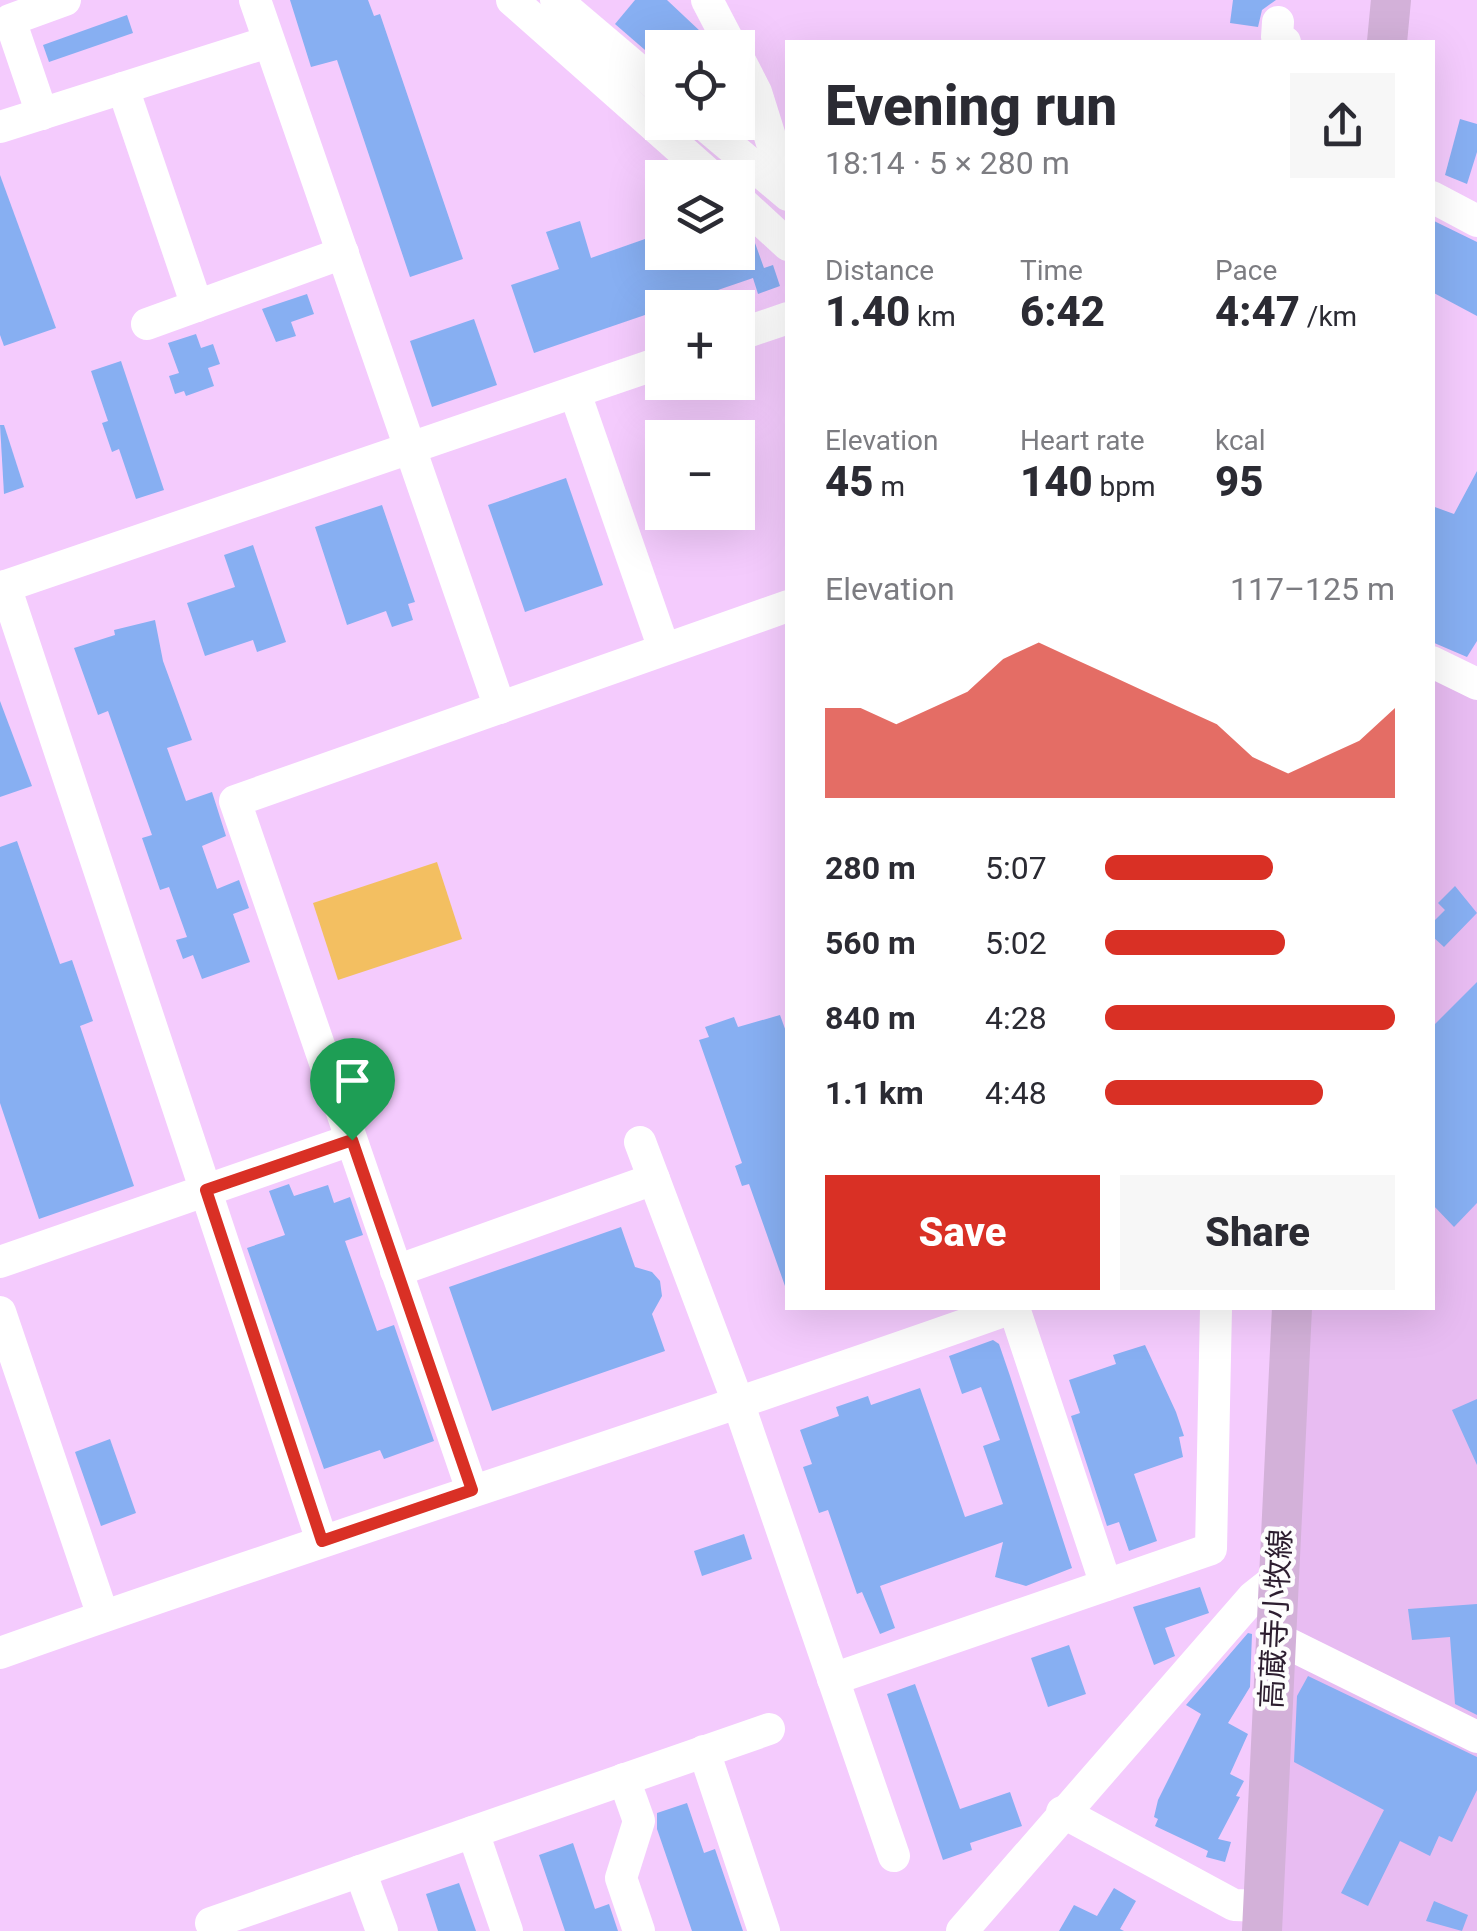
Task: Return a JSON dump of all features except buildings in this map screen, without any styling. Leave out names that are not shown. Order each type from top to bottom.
[{"type":"main road","points":[[1388,40],[1391,0]]},
{"type":"main road","name":"高蔵寺小牧線","points":[[1262,1919],[1292,1310]]},
{"type":"street","points":[[42,114],[7,36],[10,20],[65,0]]},
{"type":"street","points":[[255,0],[500,708]]},
{"type":"street","points":[[512,0],[693,160]]},
{"type":"street","points":[[556,0],[645,76]]},
{"type":"street","points":[[707,0],[723,30]]},
{"type":"street","points":[[0,127],[268,42]]},
{"type":"street","points":[[123,88],[197,306]]},
{"type":"street","points":[[755,90],[785,184]]},
{"type":"street","points":[[724,140],[785,191]]},
{"type":"street","points":[[1435,200],[1477,221]]},
{"type":"street","points":[[755,214],[785,241]]},
{"type":"street","points":[[147,324],[342,253]]},
{"type":"street","points":[[755,329],[785,319]]},
{"type":"street","points":[[322,1541],[3,587],[412,451],[645,368]]},
{"type":"street","points":[[574,393],[664,650]]},
{"type":"street","points":[[472,1490],[235,801],[785,607]]},
{"type":"street","points":[[1435,663],[1477,684]]},
{"type":"street","points":[[0,1262],[352,1140]]},
{"type":"street","points":[[640,1142],[739,1406],[894,1856]]},
{"type":"street","points":[[396,1271],[654,1179]]},
{"type":"street","points":[[0,1653],[472,1490],[739,1406],[1007,1310]]},
{"type":"street","points":[[1014,1310],[1106,1585]]},
{"type":"street","points":[[834,1679],[1211,1549],[1216,1310]]},
{"type":"street","points":[[0,1312],[103,1616]]},
{"type":"street","points":[[962,1931],[1253,1597],[1276,1578]]},
{"type":"street","points":[[1275,1637],[1477,1738]]},
{"type":"street","points":[[211,1923],[246,1922],[360,1871],[769,1728]]},
{"type":"street","points":[[704,1751],[764,1931]]},
{"type":"street","points":[[624,1779],[640,1821],[621,1878],[639,1931]]},
{"type":"street","points":[[1062,1812],[1262,1919]]},
{"type":"street","points":[[472,1832],[508,1931]]},
{"type":"street","points":[[360,1871],[382,1931]]},
{"type":"shaded area","points":[[1435,672],[1477,694],[1477,1931],[1281,1931],[1310,1310],[1435,1310]]},
{"type":"shaded area","points":[[437,862],[462,939],[338,980],[313,903]]},
{"type":"route","points":[[352,1140],[472,1490],[322,1541],[206,1190],[352,1140]]}]
